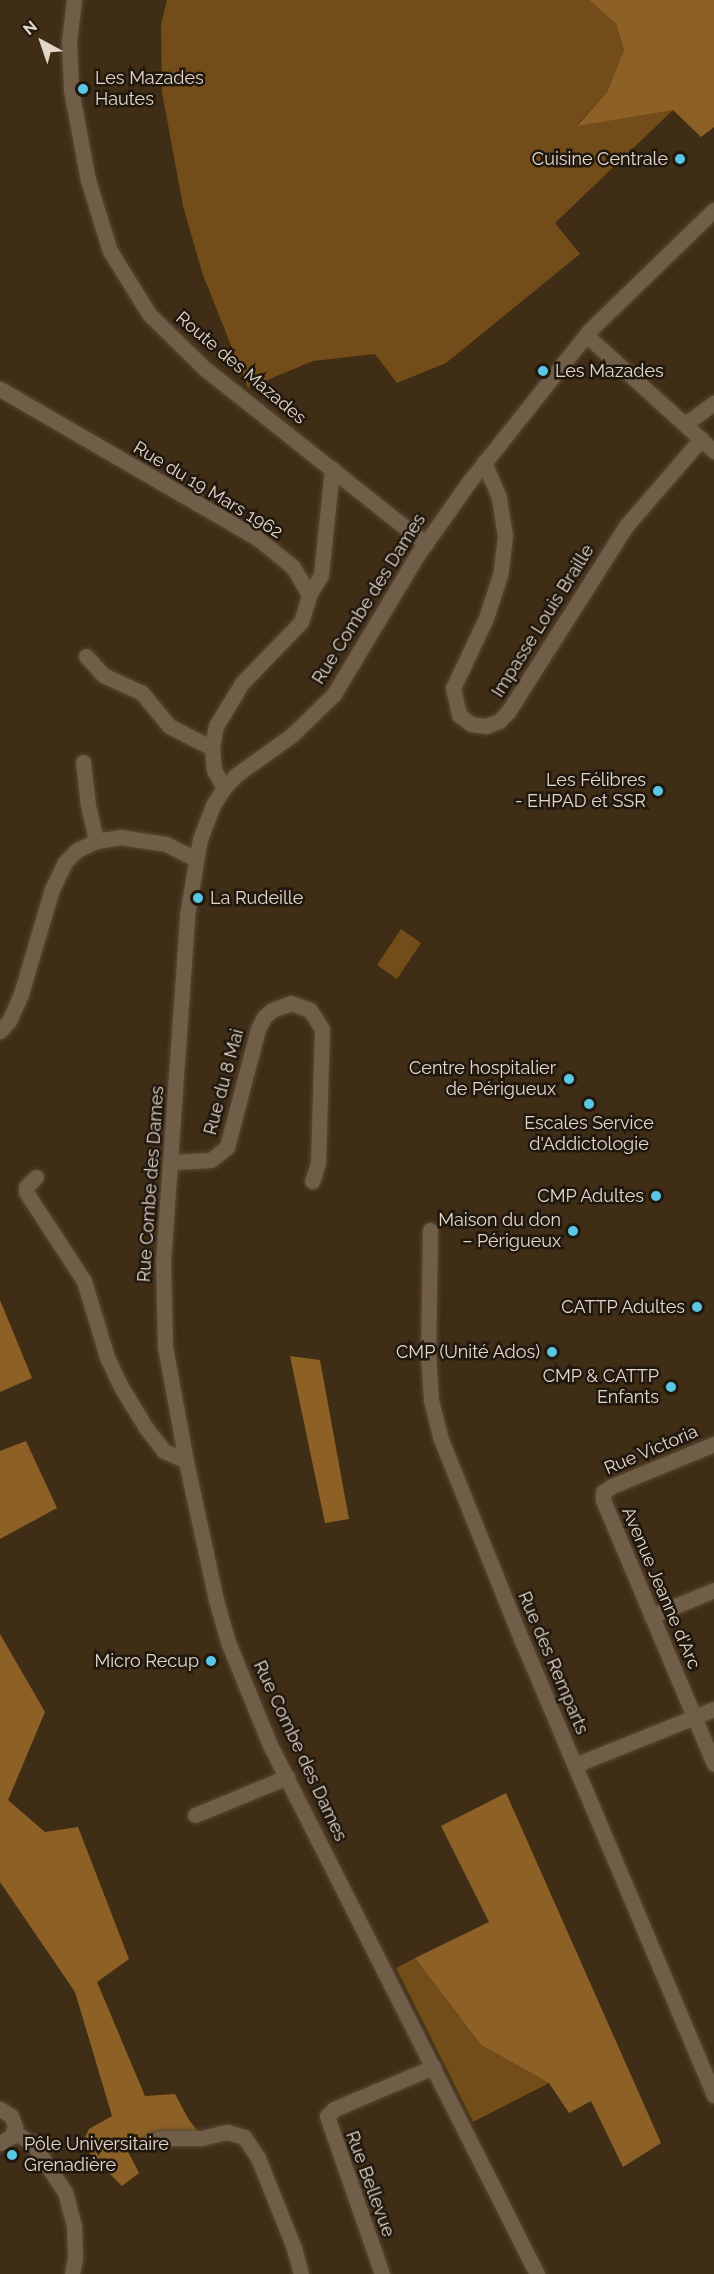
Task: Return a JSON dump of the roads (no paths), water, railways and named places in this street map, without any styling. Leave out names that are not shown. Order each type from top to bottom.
[{"type":"street","name":"Route des Mazades","points":[[74,0],[69,42],[71,90],[88,180],[110,251],[149,314],[204,368],[426,544]]},
{"type":"street","name":"Rue Combe des Dames","points":[[537,2274],[287,1777],[228,1642],[186,1461],[165,1347],[163,1262],[188,915],[196,859],[206,822],[224,788],[236,775],[292,735],[334,694],[426,544],[484,462],[586,335],[714,210]]},
{"type":"street","points":[[586,335],[714,451]]},
{"type":"street","name":"Rue du 19 Mars 1962","points":[[0,389],[257,538],[293,567],[309,595]]},
{"type":"street","points":[[685,424],[714,403]]},
{"type":"street","name":"Impasse Louis Braille","points":[[484,462],[500,498],[505,536],[500,575],[486,618],[453,688],[459,715],[471,724],[486,726],[499,721],[508,712],[626,526],[701,439]]},
{"type":"street","points":[[224,788],[214,770],[212,748],[222,713],[242,683],[301,622],[309,595],[321,575],[332,469]]},
{"type":"street","points":[[86,656],[104,675],[142,693],[169,726],[212,748]]},
{"type":"street","points":[[83,762],[87,805],[96,841]]},
{"type":"street","points":[[0,1031],[9,1021],[21,994],[52,889],[61,871],[77,850],[96,841],[120,837],[146,839],[166,844],[196,859]]},
{"type":"street","name":"Rue du 8 Mai","points":[[172,1162],[211,1160],[227,1147],[258,1029],[264,1017],[272,1010],[291,1003],[310,1010],[322,1029],[318,1163],[312,1181]]},
{"type":"street","points":[[36,1177],[26,1187],[26,1192],[84,1281],[104,1348],[120,1385],[146,1428],[164,1451],[186,1461]]},
{"type":"street","name":"Rue des Remparts","points":[[430,1230],[428,1352],[434,1416],[511,1615],[714,2095]]},
{"type":"street","name":"Rue Victoria","points":[[603,1492],[714,1444]]},
{"type":"street","name":"Avenue Jeanne d'Arc","points":[[603,1492],[603,1500],[714,1764]]},
{"type":"street","points":[[651,1616],[714,1590]]},
{"type":"street","points":[[575,1766],[714,1709]]},
{"type":"street","points":[[195,1815],[287,1777]]},
{"type":"street","name":"Rue Bellevue","points":[[382,2274],[327,2116],[334,2109],[433,2067]]},
{"type":"street","points":[[0,2109],[11,2116],[14,2132],[33,2144],[66,2192],[74,2226],[75,2258],[72,2274]]},
{"type":"street","points":[[0,2143],[8,2140],[14,2132]]},
{"type":"street","points":[[152,2141],[163,2138],[201,2138],[227,2132],[244,2137],[258,2158],[294,2248],[301,2274]]},
{"type":"place","name":"Les Mazades Hautes","points":[[83,89]]},
{"type":"place","name":"Cuisine Centrale","points":[[680,159]]},
{"type":"place","name":"Les Mazades","points":[[543,371]]},
{"type":"place","name":"Les Félibres - EHPAD et SSR","points":[[658,791]]},
{"type":"place","name":"La Rudeille","points":[[198,898]]},
{"type":"place","name":"Centre hospitalier de Périgueux","points":[[569,1079]]},
{"type":"place","name":"Escales Service d'Addictologie","points":[[589,1104]]},
{"type":"place","name":"CMP Adultes","points":[[656,1196]]},
{"type":"place","name":"Maison du don – Périgueux","points":[[573,1231]]},
{"type":"place","name":"CATTP Adultes","points":[[697,1307]]},
{"type":"place","name":"CMP (Unité Ados)","points":[[552,1352]]},
{"type":"place","name":"CMP & CATTP Enfants","points":[[671,1387]]},
{"type":"place","name":"Micro Recup","points":[[211,1661]]},
{"type":"place","name":"Pôle Universitaire Grenadière","points":[[12,2155]]}]
